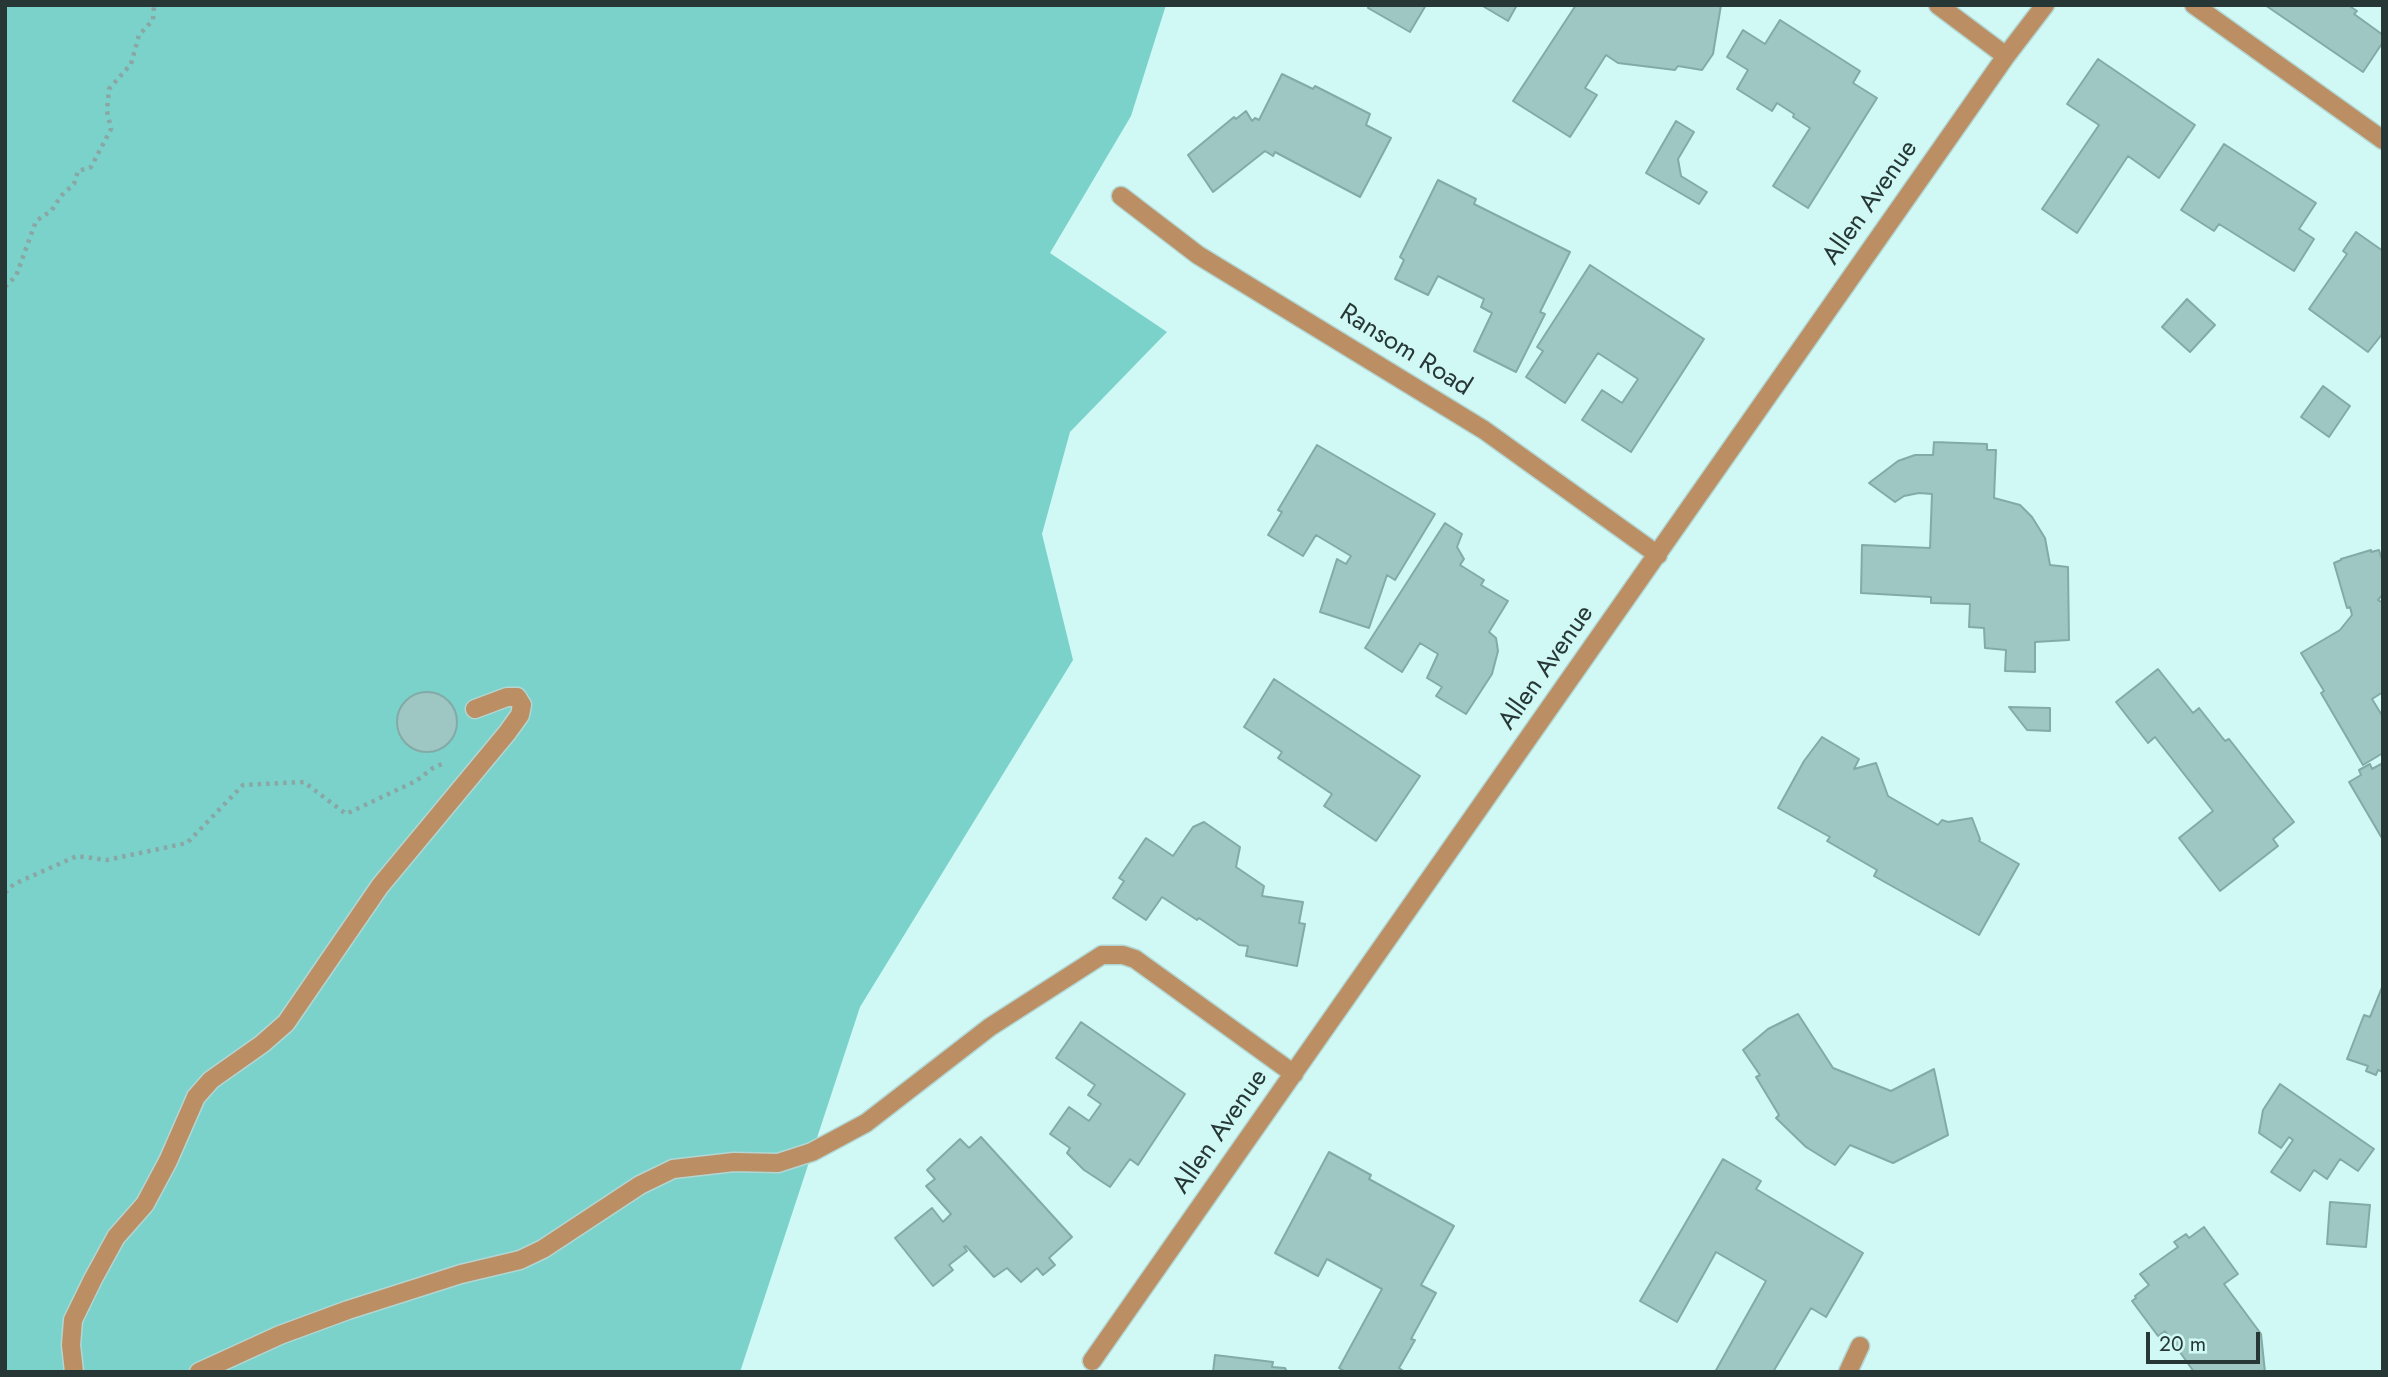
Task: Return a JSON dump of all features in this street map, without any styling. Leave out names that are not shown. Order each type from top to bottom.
[{"type":"street","points":[[1938,5],[2006,56]]},
{"type":"street","name":"Allen Avenue","points":[[1092,1361],[2006,56],[2045,5]]},
{"type":"street","points":[[2193,5],[2383,140]]},
{"type":"street","name":"Ransom Road","points":[[1121,196],[1198,255],[1484,430],[1658,555]]},
{"type":"street","points":[[74,1372],[71,1345],[74,1320],[116,1237],[145,1204],[196,1097],[219,1073],[262,1044],[286,1023],[380,886],[507,733],[520,715],[522,705],[516,697],[506,696],[475,709]]},
{"type":"street","points":[[199,1372],[281,1335],[348,1310],[461,1274],[520,1260],[543,1249],[640,1185],[673,1169],[734,1162],[778,1163],[812,1152],[866,1123],[990,1027],[1102,955],[1123,955],[1135,959],[1294,1074]]},
{"type":"street","points":[[1848,1372],[1860,1346]]},
{"type":"path","points":[[5,287],[16,276],[36,221],[51,211],[74,184],[78,171],[91,166],[111,129],[107,111],[109,89],[131,64],[139,35],[153,20],[154,5]]},
{"type":"path","points":[[5,893],[14,884],[77,856],[107,860],[187,842],[243,785],[304,782],[346,814],[416,781],[433,768],[448,762]]},
{"type":"shaded area","points":[[5,5],[1166,5],[1131,116],[1050,253],[1167,332],[1070,432],[1042,534],[1073,660],[860,1007],[740,1372],[5,1372]]},
{"type":"building","points":[[1369,5],[1426,5],[1410,32],[1368,8]]},
{"type":"building","points":[[1481,5],[1517,5],[1508,21]]},
{"type":"building","points":[[1576,5],[1721,5],[1713,54],[1702,70],[1678,66],[1675,70],[1618,63],[1606,55],[1585,88],[1597,95],[1570,137],[1513,101]]},
{"type":"building","points":[[2265,5],[2348,5],[2357,11],[2354,14],[2383,35],[2383,42],[2363,72]]},
{"type":"building","points":[[1780,20],[1860,71],[1853,83],[1877,98],[1808,208],[1773,186],[1810,128],[1777,103],[1772,111],[1737,89],[1748,70],[1727,57],[1743,30],[1765,44]]},
{"type":"building","points":[[2098,59],[2195,125],[2159,178],[2128,156],[2077,233],[2042,209],[2099,125],[2067,104]]},
{"type":"building","points":[[1282,74],[1313,89],[1315,86],[1370,114],[1366,125],[1391,138],[1360,197],[1275,152],[1273,156],[1265,151],[1213,192],[1188,155],[1234,117],[1236,119],[1246,111],[1252,121],[1255,118],[1259,120]]},
{"type":"building","points":[[1676,121],[1694,132],[1678,159],[1681,176],[1707,192],[1699,204],[1646,173]]},
{"type":"building","points":[[2224,144],[2316,203],[2299,229],[2314,239],[2294,271],[2219,224],[2214,231],[2181,210]]},
{"type":"building","points":[[1438,180],[1476,199],[1474,204],[1570,252],[1540,312],[1545,314],[1516,372],[1474,351],[1492,313],[1481,307],[1484,299],[1438,276],[1428,295],[1395,279],[1404,260],[1400,257]]},
{"type":"building","points":[[2356,232],[2383,251],[2383,333],[2368,352],[2309,309],[2347,254],[2343,251]]},
{"type":"building","points":[[1590,265],[1704,339],[1631,452],[1582,420],[1602,390],[1622,403],[1638,379],[1598,353],[1565,403],[1526,377],[1543,351],[1537,347]]},
{"type":"building","points":[[2187,299],[2215,325],[2190,352],[2162,327]]},
{"type":"building","points":[[2323,386],[2350,406],[2329,437],[2301,417]]},
{"type":"building","points":[[1934,442],[1987,444],[1987,450],[1996,450],[1994,498],[2020,505],[2032,517],[2045,538],[2050,565],[2068,567],[2069,640],[2035,642],[2035,672],[2005,671],[2006,650],[1985,648],[1984,628],[1969,627],[1970,604],[1931,603],[1931,597],[1861,593],[1862,545],[1930,548],[1932,494],[1904,496],[1895,502],[1869,483],[1898,461],[1915,455],[1933,455]]},
{"type":"building","points":[[1317,445],[1435,514],[1395,580],[1387,575],[1369,628],[1320,612],[1337,559],[1346,564],[1351,556],[1316,535],[1303,556],[1268,535],[1282,512],[1278,510]]},
{"type":"building","points":[[1445,523],[1462,534],[1457,547],[1464,559],[1460,565],[1484,580],[1481,585],[1508,601],[1489,632],[1496,638],[1498,651],[1492,674],[1466,714],[1436,696],[1442,687],[1427,678],[1438,654],[1420,643],[1402,672],[1365,648]]},
{"type":"building","points":[[2371,550],[2379,550],[2383,563],[2383,594],[2378,600],[2383,603],[2383,692],[2372,699],[2383,717],[2383,753],[2363,765],[2301,653],[2340,630],[2352,615],[2350,607],[2347,608],[2334,563]]},
{"type":"building","points":[[2158,669],[2193,713],[2199,708],[2225,741],[2229,739],[2294,822],[2273,839],[2278,846],[2220,891],[2179,838],[2213,811],[2155,737],[2148,743],[2116,702]]},
{"type":"building","points":[[1274,679],[1420,776],[1376,841],[1324,806],[1332,794],[1278,758],[1282,752],[1244,727]]},
{"type":"building","points":[[421,692],[433,692],[452,705],[457,722],[455,734],[444,747],[433,752],[421,752],[402,739],[397,728],[397,716],[410,697]]},
{"type":"building","points":[[2009,707],[2050,708],[2050,731],[2027,730]]},
{"type":"building","points":[[1822,737],[1859,759],[1854,769],[1876,763],[1888,796],[1938,825],[1942,820],[1948,822],[1972,818],[1979,841],[2019,864],[1979,935],[1874,876],[1877,870],[1827,841],[1830,837],[1778,808],[1804,761]]},
{"type":"building","points":[[2383,763],[2383,840],[2349,782],[2361,775],[2359,770],[2370,764],[2372,769]]},
{"type":"building","points":[[1204,822],[1240,847],[1236,867],[1264,886],[1262,896],[1303,902],[1299,923],[1305,924],[1297,966],[1246,956],[1248,946],[1239,945],[1162,897],[1146,920],[1113,898],[1124,881],[1119,878],[1146,838],[1173,856],[1193,827]]},
{"type":"building","points":[[2383,985],[2383,1072],[2378,1070],[2376,1075],[2366,1071],[2368,1066],[2347,1059],[2364,1015],[2370,1017]]},
{"type":"building","points":[[1798,1014],[1833,1068],[1891,1091],[1934,1069],[1948,1135],[1893,1163],[1850,1145],[1835,1165],[1806,1147],[1776,1118],[1779,1115],[1756,1077],[1760,1075],[1743,1050],[1768,1029]]},
{"type":"building","points":[[1081,1022],[1185,1094],[1138,1165],[1130,1159],[1110,1187],[1084,1170],[1067,1153],[1070,1148],[1050,1134],[1069,1107],[1089,1121],[1101,1104],[1088,1095],[1095,1085],[1056,1058]]},
{"type":"building","points":[[2280,1084],[2374,1149],[2358,1171],[2340,1159],[2327,1179],[2314,1170],[2300,1191],[2271,1172],[2293,1140],[2289,1137],[2281,1148],[2259,1133],[2263,1110]]},
{"type":"building","points":[[981,1137],[1072,1237],[1049,1258],[1055,1265],[1043,1275],[1037,1268],[1021,1282],[1007,1268],[994,1277],[966,1246],[964,1247],[967,1251],[949,1265],[953,1270],[933,1286],[895,1238],[932,1208],[943,1222],[951,1214],[926,1186],[935,1179],[927,1170],[960,1139],[969,1148]]},
{"type":"building","points":[[1329,1152],[1371,1175],[1369,1179],[1454,1226],[1421,1285],[1436,1293],[1399,1368],[1405,1372],[1346,1372],[1339,1368],[1382,1289],[1327,1259],[1318,1276],[1275,1253]]},
{"type":"building","points":[[1723,1159],[1761,1181],[1756,1189],[1863,1253],[1826,1317],[1811,1308],[1773,1372],[1715,1372],[1766,1281],[1716,1252],[1677,1322],[1640,1301]]},
{"type":"building","points":[[2330,1202],[2370,1205],[2366,1247],[2327,1244]]},
{"type":"building","points":[[2204,1227],[2238,1274],[2224,1284],[2261,1334],[2265,1372],[2194,1372],[2165,1331],[2158,1336],[2132,1301],[2149,1285],[2140,1274],[2178,1247],[2174,1242],[2186,1234],[2189,1238]]},
{"type":"building","points":[[1215,1355],[1273,1362],[1272,1367],[1285,1368],[1287,1372],[1213,1372]]}]
